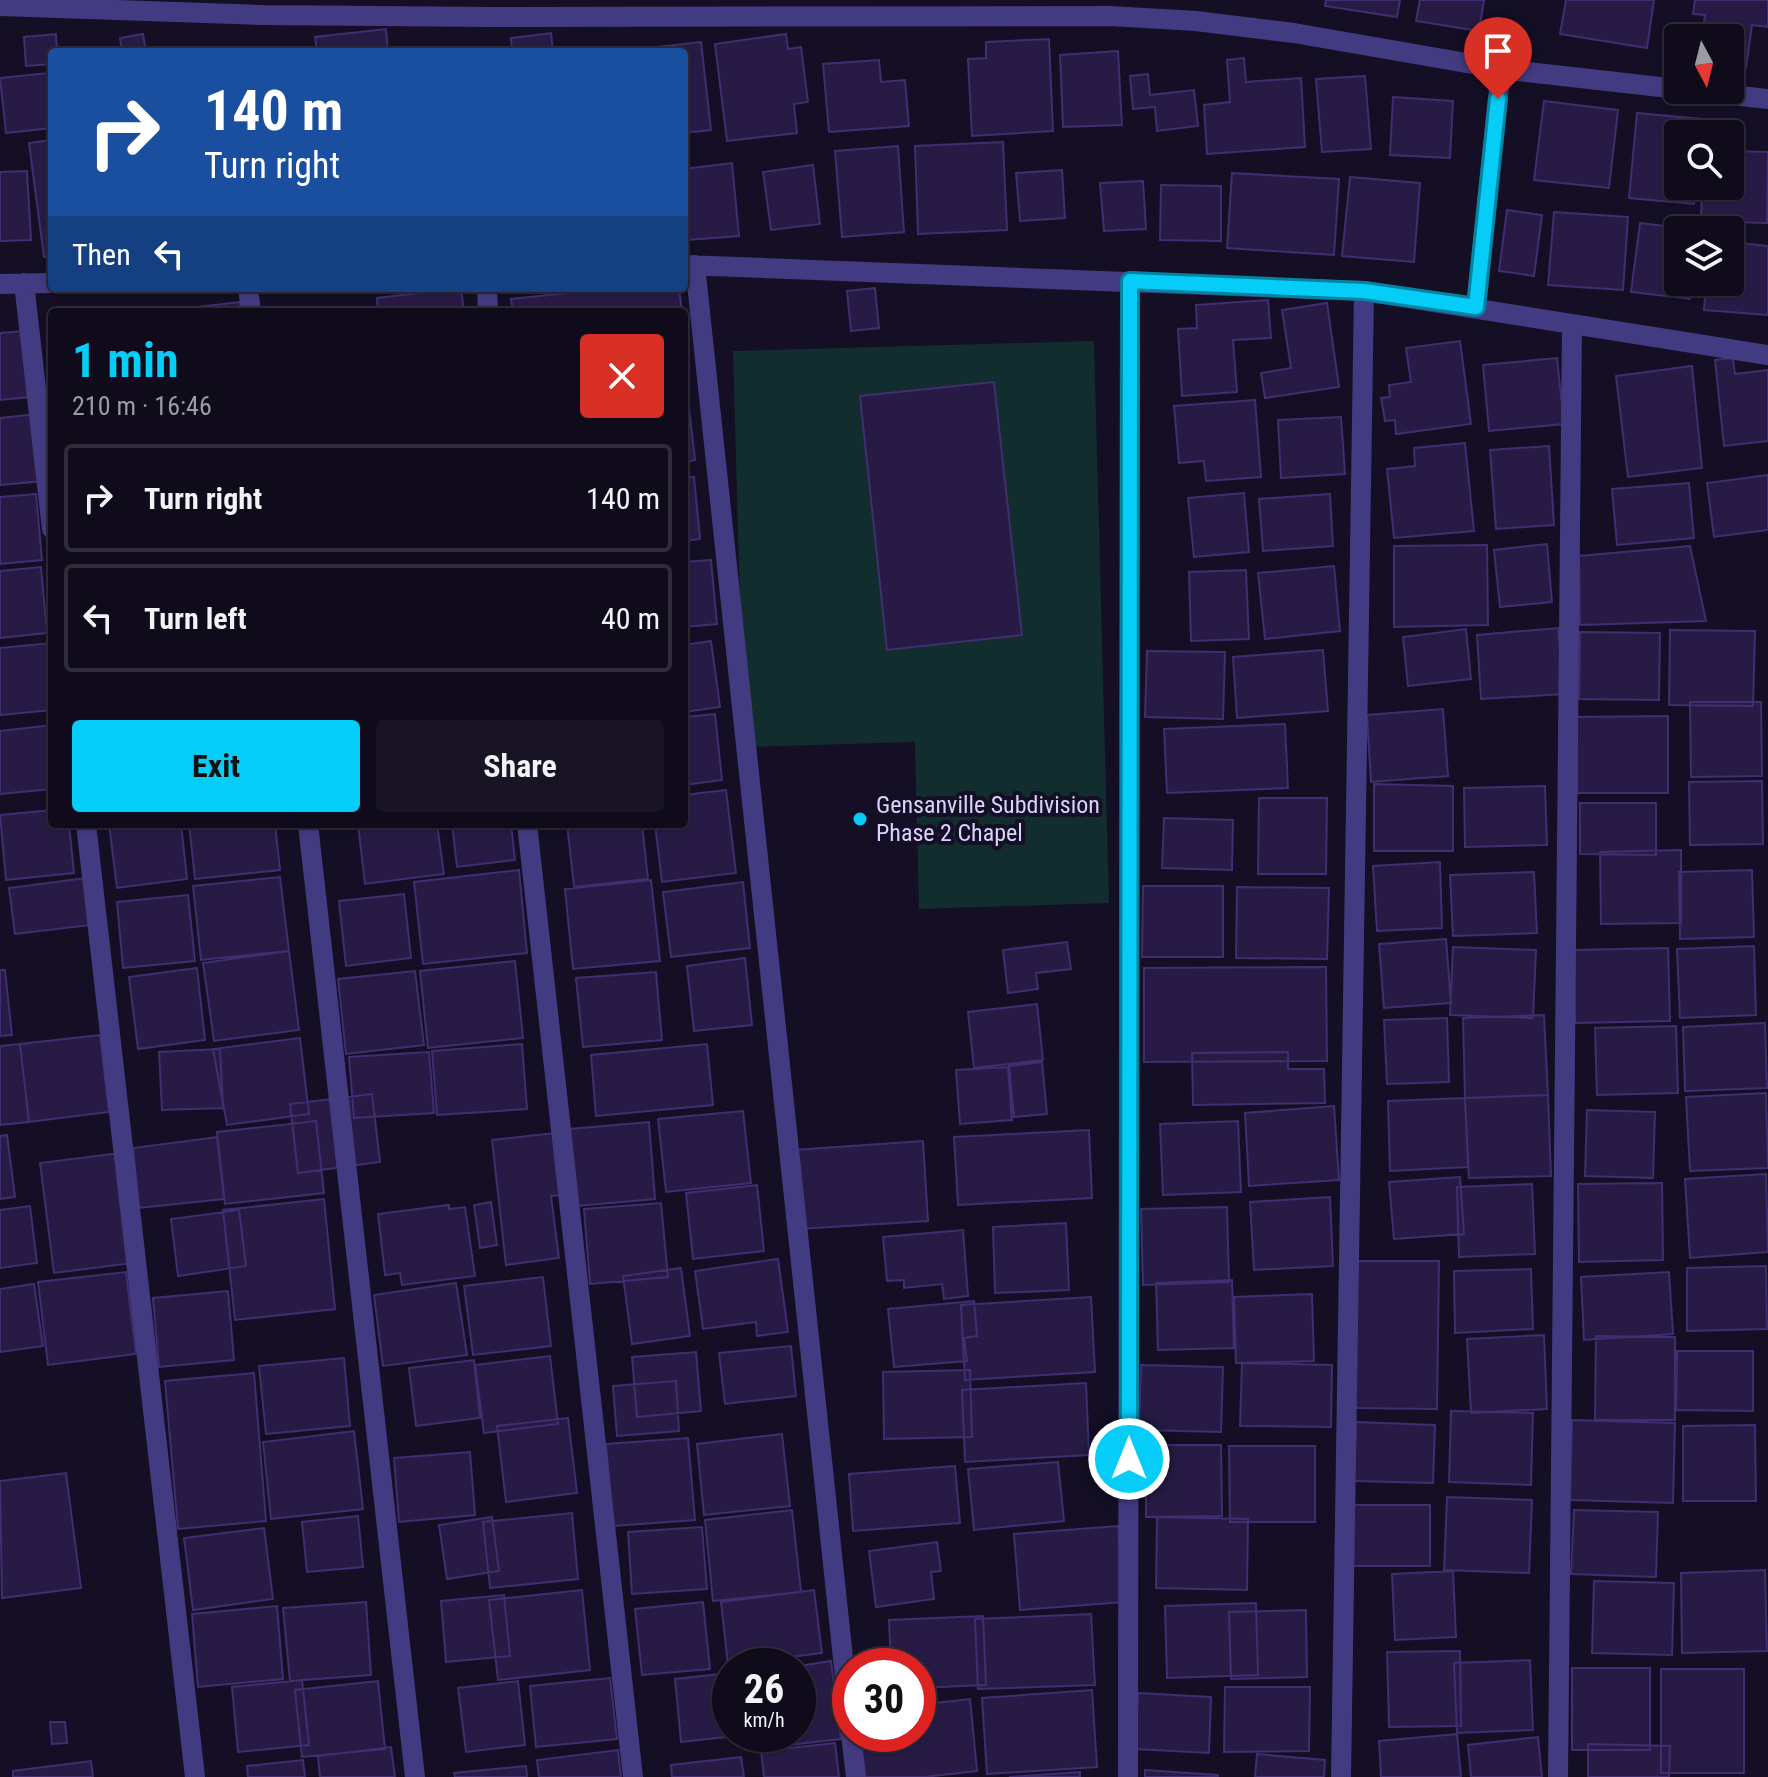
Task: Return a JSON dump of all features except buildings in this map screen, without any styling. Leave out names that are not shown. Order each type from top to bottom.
[{"type":"street","points":[[1,4],[936,8],[1110,16],[1196,21],[1294,33],[1501,69],[1664,87]]},
{"type":"street","points":[[1476,307],[1501,69]]},
{"type":"street","points":[[1744,96],[1768,99]]},
{"type":"street","points":[[842,1648],[690,265],[1364,291],[1768,355]]},
{"type":"street","points":[[1128,1777],[1130,281]]},
{"type":"street","points":[[24,283],[48,494]]},
{"type":"street","points":[[0,284],[48,283]]},
{"type":"street","points":[[1341,1777],[1364,291]]},
{"type":"street","points":[[1558,1777],[1572,324]]},
{"type":"street","points":[[86,828],[195,1777]]},
{"type":"street","points":[[308,828],[415,1777]]},
{"type":"street","points":[[527,828],[633,1777]]},
{"type":"street","points":[[853,1752],[856,1777]]},
{"type":"green space","points":[[1094,341],[1109,903],[919,909],[915,742],[744,747],[733,351]]},
{"type":"place","name":"Gensanville Subdivision Phase 2 Chapel","points":[[860,819]]},
{"type":"route","points":[[1129,1459],[1130,281],[1364,291],[1476,307],[1498,99]]}]
